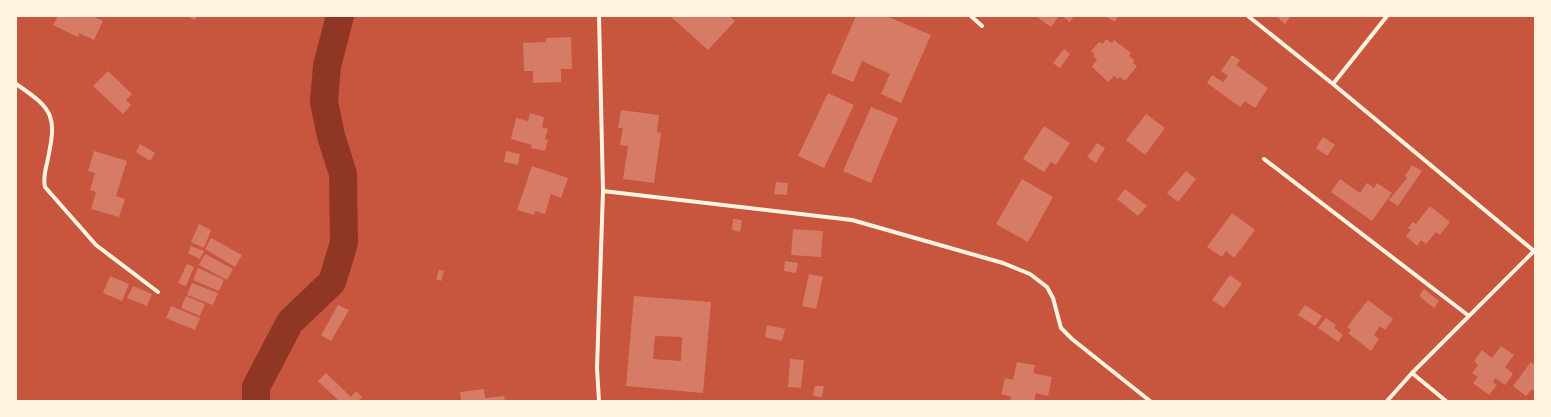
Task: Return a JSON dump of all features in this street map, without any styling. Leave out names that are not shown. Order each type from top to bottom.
[{"type":"street","points":[[598,401],[597,368],[603,191],[600,16]]},
{"type":"street","points":[[971,16],[982,26]]},
{"type":"street","points":[[1248,16],[1535,250],[1412,372],[1387,401]]},
{"type":"street","points":[[1333,84],[1387,16]]},
{"type":"street","points":[[16,84],[37,98],[47,108],[52,121],[53,134],[44,177],[45,187],[96,245],[158,292]]},
{"type":"street","points":[[1264,159],[1469,316]]},
{"type":"street","points":[[603,191],[852,220],[1003,263],[1030,274],[1047,287],[1053,298],[1061,328],[1150,401]]},
{"type":"street","points":[[1412,372],[1446,401]]},
{"type":"building","points":[[58,16],[92,16],[103,21],[94,40],[79,33],[78,37],[53,25]]},
{"type":"building","points":[[186,16],[197,16],[195,20]]},
{"type":"building","points":[[670,16],[729,16],[735,21],[708,50]]},
{"type":"building","points":[[856,16],[886,16],[931,35],[901,103],[881,94],[890,74],[862,61],[853,82],[831,73]]},
{"type":"building","points":[[1059,16],[1051,27],[1037,17]]},
{"type":"building","points":[[1062,16],[1074,16],[1070,22]]},
{"type":"building","points":[[1105,16],[1118,16],[1115,22]]},
{"type":"building","points":[[1276,16],[1291,16],[1285,24]]},
{"type":"building","points":[[571,37],[572,69],[561,69],[561,82],[533,83],[533,71],[524,71],[523,43],[546,42],[546,38]]},
{"type":"building","points":[[1106,39],[1112,43],[1114,40],[1131,53],[1129,56],[1134,60],[1133,63],[1137,66],[1125,81],[1120,77],[1118,79],[1114,76],[1108,82],[1092,67],[1097,59],[1093,56],[1095,54],[1091,51],[1099,42],[1103,44]]},
{"type":"building","points":[[1064,49],[1070,54],[1060,68],[1053,63]]},
{"type":"building","points":[[1232,55],[1240,60],[1236,65],[1268,88],[1255,108],[1245,101],[1240,107],[1207,83],[1212,75],[1223,82],[1228,76],[1221,71]]},
{"type":"building","points":[[108,71],[132,94],[126,100],[131,105],[123,114],[93,86]]},
{"type":"building","points":[[828,93],[854,105],[824,168],[798,156]]},
{"type":"building","points":[[871,107],[898,118],[871,183],[843,171]]},
{"type":"building","points":[[621,110],[659,115],[657,132],[661,133],[654,183],[623,179],[628,146],[620,145],[623,128],[618,128]]},
{"type":"building","points":[[530,113],[544,117],[542,127],[548,129],[545,139],[548,140],[545,151],[531,148],[532,145],[511,139],[516,118],[528,121]]},
{"type":"building","points":[[1146,114],[1165,128],[1145,155],[1126,140]]},
{"type":"building","points":[[1044,126],[1070,143],[1056,165],[1051,162],[1044,172],[1023,159]]},
{"type":"building","points":[[1323,137],[1335,145],[1327,156],[1316,148]]},
{"type":"building","points":[[1097,143],[1105,148],[1096,163],[1087,157]]},
{"type":"building","points":[[140,144],[155,153],[150,161],[136,152]]},
{"type":"building","points":[[94,151],[127,161],[116,196],[125,199],[119,217],[91,209],[96,192],[90,190],[95,173],[88,171]]},
{"type":"building","points":[[506,151],[520,154],[518,165],[504,162]]},
{"type":"building","points":[[1412,165],[1422,171],[1398,206],[1389,200],[1407,178],[1405,176]]},
{"type":"building","points":[[532,166],[568,178],[561,198],[551,194],[545,214],[535,211],[534,215],[517,210]]},
{"type":"building","points":[[1186,171],[1196,179],[1178,202],[1167,193]]},
{"type":"building","points":[[1022,179],[1053,197],[1028,242],[996,224]]},
{"type":"building","points":[[1340,179],[1360,193],[1367,183],[1374,188],[1377,183],[1392,193],[1372,221],[1331,192]]},
{"type":"building","points":[[776,182],[788,183],[787,195],[774,194]]},
{"type":"building","points":[[1125,189],[1147,206],[1138,216],[1117,199]]},
{"type":"building","points":[[1430,206],[1450,222],[1440,235],[1436,232],[1426,244],[1421,240],[1417,246],[1406,236],[1411,230],[1408,228],[1413,222],[1416,224]]},
{"type":"building","points":[[1232,213],[1255,230],[1234,258],[1226,251],[1222,257],[1207,247]]},
{"type":"building","points":[[733,219],[742,220],[740,232],[732,230]]},
{"type":"building","points":[[199,224],[211,230],[204,248],[191,242]]},
{"type":"building","points":[[793,229],[823,231],[821,257],[791,255]]},
{"type":"building","points":[[211,238],[242,255],[235,267],[205,249]]},
{"type":"building","points":[[191,246],[204,251],[200,259],[188,253]]},
{"type":"building","points":[[205,254],[233,269],[227,280],[199,265]]},
{"type":"building","points":[[785,261],[798,263],[796,273],[784,271]]},
{"type":"building","points":[[187,264],[194,267],[186,286],[178,283]]},
{"type":"building","points":[[198,268],[224,280],[219,291],[193,280]]},
{"type":"building","points":[[439,270],[444,271],[441,281],[436,279]]},
{"type":"building","points":[[809,274],[823,277],[816,309],[802,306]]},
{"type":"building","points":[[1230,275],[1242,284],[1224,308],[1212,300]]},
{"type":"building","points":[[110,276],[129,284],[122,301],[103,293]]},
{"type":"building","points":[[192,283],[218,293],[213,305],[187,295]]},
{"type":"building","points":[[133,286],[152,294],[147,306],[127,298]]},
{"type":"building","points":[[1424,289],[1439,301],[1434,308],[1419,296]]},
{"type":"building","points":[[186,296],[205,304],[200,316],[181,308]]},
{"type":"building","points":[[634,296],[711,302],[703,393],[626,386]],"holes":[[[655,336],[682,337],[681,361],[653,359]]]},
{"type":"building","points":[[1368,300],[1393,319],[1385,330],[1380,326],[1374,335],[1379,339],[1371,351],[1348,333],[1351,330],[1347,327]]},
{"type":"building","points":[[338,305],[349,310],[331,341],[321,335]]},
{"type":"building","points":[[1305,305],[1322,316],[1315,326],[1298,315]]},
{"type":"building","points":[[171,306],[200,318],[195,330],[166,318]]},
{"type":"building","points":[[1326,318],[1336,325],[1334,328],[1343,335],[1338,342],[1318,328]]},
{"type":"building","points":[[767,325],[785,329],[782,341],[765,337]]},
{"type":"building","points":[[1501,346],[1514,355],[1505,367],[1513,374],[1505,385],[1495,378],[1493,382],[1497,385],[1489,395],[1473,383],[1478,377],[1472,373],[1478,365],[1474,361],[1482,350],[1492,358]]},
{"type":"building","points":[[790,359],[804,360],[801,388],[788,387]]},
{"type":"building","points":[[1017,362],[1035,365],[1033,373],[1052,377],[1048,396],[1036,393],[1034,401],[1010,401],[1011,397],[1001,394],[1005,378],[1013,380]]},
{"type":"building","points":[[1531,362],[1535,365],[1535,392],[1532,389],[1526,396],[1513,386]]},
{"type":"building","points":[[326,373],[351,397],[356,391],[362,397],[358,401],[339,401],[318,381]]},
{"type":"building","points":[[815,386],[824,386],[822,397],[813,396]]},
{"type":"building","points":[[484,389],[485,398],[504,396],[505,401],[461,401],[460,392]]},
{"type":"waterway","points":[[256,401],[256,387],[290,322],[332,282],[344,243],[343,174],[331,136],[324,102],[327,66],[340,16]]}]
